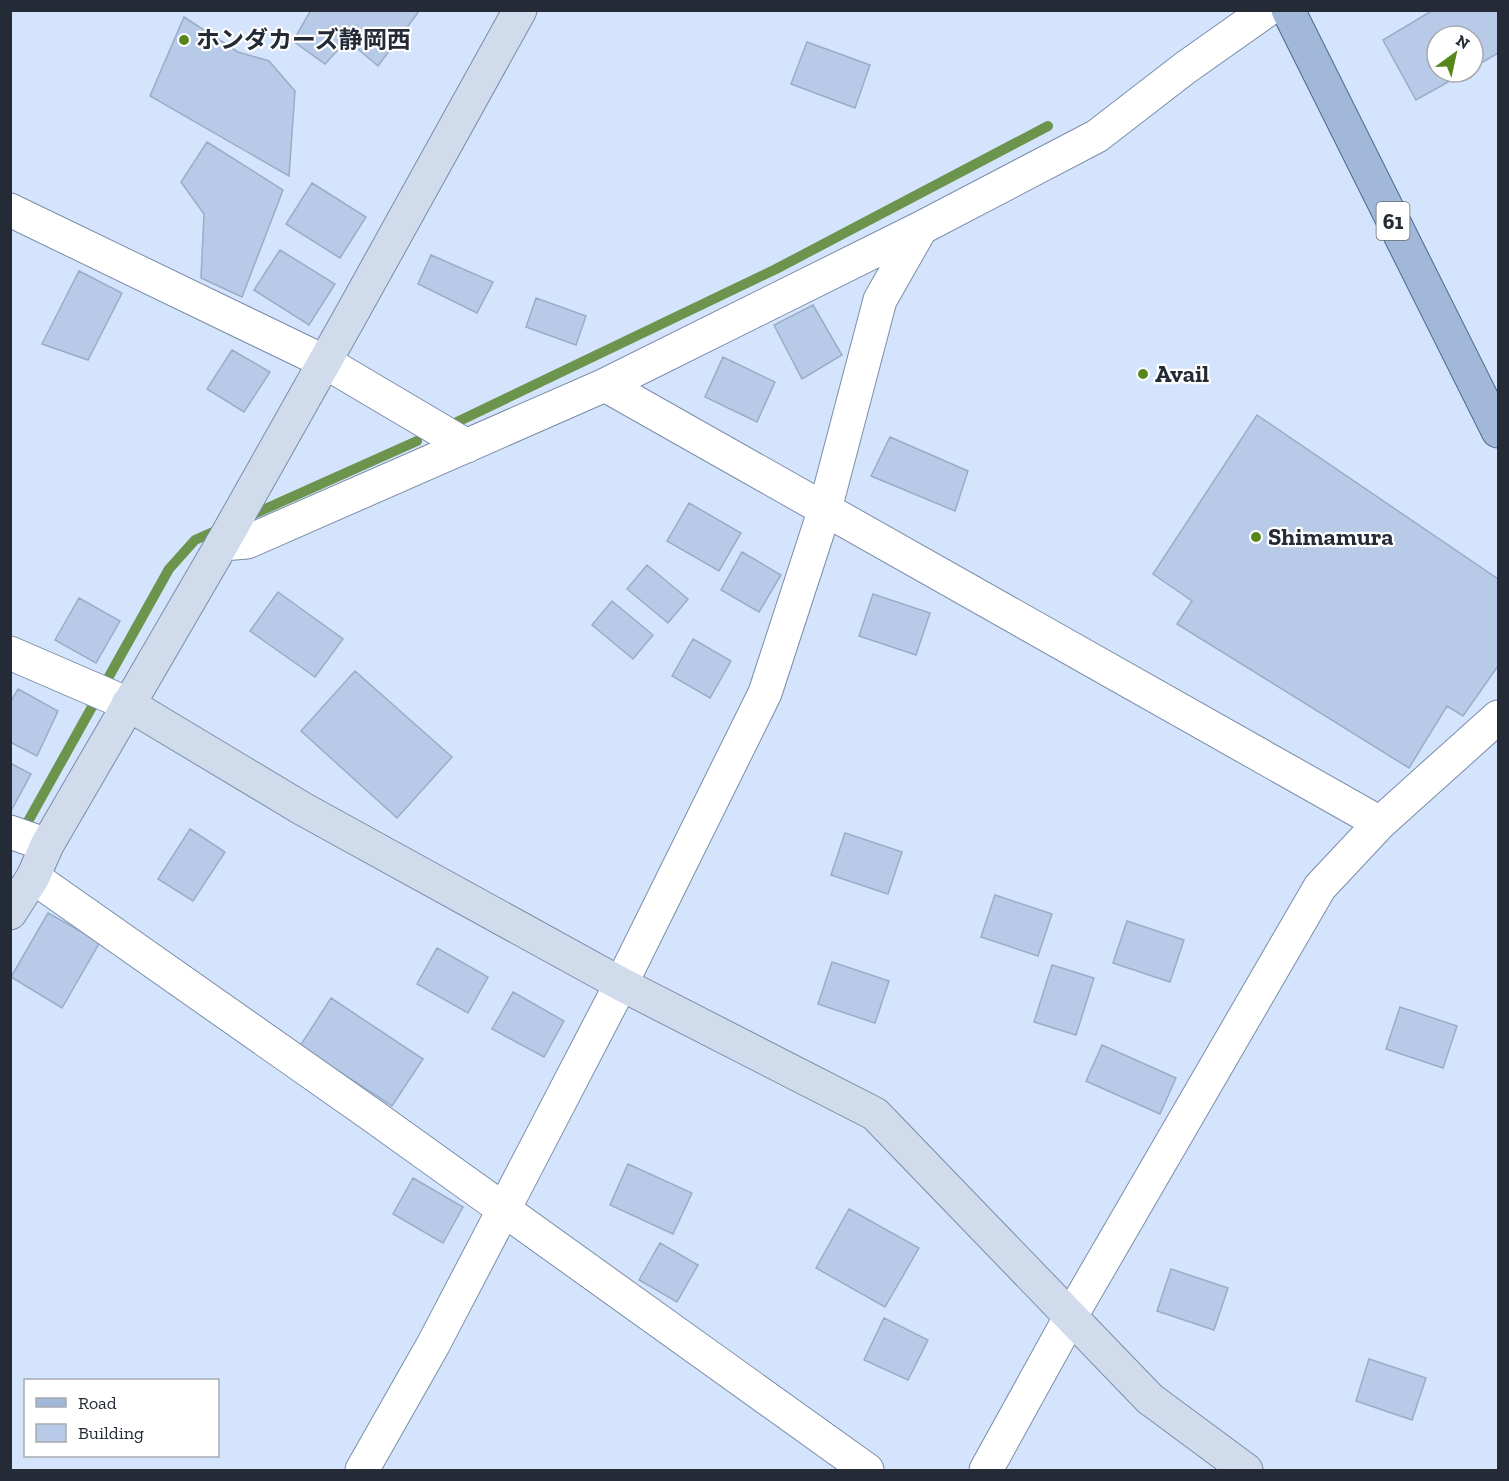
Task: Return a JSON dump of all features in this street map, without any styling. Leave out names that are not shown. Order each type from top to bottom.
[{"type":"main road","name":"61","points":[[1288,10],[1498,431]]},
{"type":"street","points":[[10,913],[33,877],[47,845],[325,362],[519,10]]},
{"type":"street","points":[[222,544],[247,542],[605,385],[921,228],[1097,136],[1185,68],[1267,10]]},
{"type":"street","points":[[10,210],[325,362],[467,446]]},
{"type":"street","points":[[362,1470],[434,1345],[621,984],[765,693],[825,509],[880,300],[921,228]]},
{"type":"street","points":[[605,385],[1380,824]]},
{"type":"street","points":[[10,653],[128,704],[303,809],[621,984],[875,1114],[1150,1399],[1246,1470]]},
{"type":"street","points":[[986,1470],[1071,1316],[1320,887],[1380,824],[1498,717]]},
{"type":"street","points":[[10,832],[47,845]]},
{"type":"street","points":[[33,877],[369,1113],[867,1470]]},
{"type":"building","points":[[311,10],[420,10],[378,66],[347,40],[325,64],[293,41]]},
{"type":"building","points":[[1433,10],[1498,10],[1498,53],[1485,61],[1485,24],[1425,24],[1425,84],[1445,84],[1416,100],[1383,40]]},
{"type":"building","points":[[184,17],[238,52],[269,61],[295,91],[289,176],[150,96]]},
{"type":"building","points":[[807,42],[870,65],[855,108],[791,84]]},
{"type":"building","points":[[207,142],[283,190],[242,297],[201,278],[204,214],[181,182]]},
{"type":"building","points":[[312,183],[366,217],[340,258],[286,224]]},
{"type":"building","points":[[280,250],[335,284],[309,325],[254,290]]},
{"type":"building","points":[[431,255],[493,282],[477,313],[418,284]]},
{"type":"building","points":[[79,271],[122,293],[88,360],[42,344]]},
{"type":"building","points":[[536,298],[586,316],[576,345],[526,327]]},
{"type":"building","points":[[813,305],[842,355],[802,379],[774,325]]},
{"type":"building","points":[[232,350],[270,372],[244,412],[207,389]]},
{"type":"building","points":[[723,357],[775,382],[757,422],[705,397]]},
{"type":"building","points":[[1257,415],[1498,579],[1498,666],[1463,716],[1447,706],[1409,768],[1177,624],[1192,601],[1153,574]]},
{"type":"building","points":[[890,437],[968,471],[955,511],[871,476]]},
{"type":"building","points":[[689,503],[741,533],[719,571],[667,541]]},
{"type":"building","points":[[742,552],[781,575],[759,612],[721,590]]},
{"type":"building","points":[[647,565],[688,599],[668,623],[627,589]]},
{"type":"building","points":[[278,592],[343,639],[315,677],[250,631]]},
{"type":"building","points":[[873,594],[930,613],[916,655],[859,636]]},
{"type":"building","points":[[79,598],[120,621],[96,663],[55,640]]},
{"type":"building","points":[[612,601],[653,635],[633,659],[592,625]]},
{"type":"building","points":[[693,639],[731,661],[710,698],[672,676]]},
{"type":"building","points":[[355,671],[452,757],[397,818],[301,731]]},
{"type":"building","points":[[18,689],[58,711],[37,756],[10,742],[10,703]]},
{"type":"building","points":[[10,763],[31,774],[12,809],[10,808]]},
{"type":"building","points":[[190,829],[225,852],[193,901],[158,879]]},
{"type":"building","points":[[845,833],[902,852],[888,894],[831,875]]},
{"type":"building","points":[[995,895],[1052,914],[1038,956],[981,937]]},
{"type":"building","points":[[48,913],[100,942],[62,1008],[11,977]]},
{"type":"building","points":[[1127,921],[1184,940],[1170,982],[1113,963]]},
{"type":"building","points":[[437,948],[488,977],[468,1013],[417,984]]},
{"type":"building","points":[[832,962],[889,981],[875,1023],[818,1004]]},
{"type":"building","points":[[1052,965],[1094,978],[1076,1035],[1034,1022]]},
{"type":"building","points":[[513,992],[564,1021],[544,1057],[492,1029]]},
{"type":"building","points":[[331,998],[423,1059],[392,1106],[300,1046]]},
{"type":"building","points":[[1400,1007],[1457,1026],[1443,1068],[1386,1049]]},
{"type":"building","points":[[1102,1045],[1176,1078],[1160,1114],[1086,1081]]},
{"type":"building","points":[[628,1164],[692,1193],[673,1234],[610,1205]]},
{"type":"building","points":[[413,1178],[463,1207],[443,1243],[393,1214]]},
{"type":"building","points":[[849,1209],[919,1248],[885,1307],[816,1268]]},
{"type":"building","points":[[660,1243],[698,1265],[677,1302],[639,1280]]},
{"type":"building","points":[[1171,1269],[1228,1288],[1214,1330],[1157,1311]]},
{"type":"building","points":[[884,1318],[928,1340],[908,1380],[864,1360]]},
{"type":"building","points":[[1369,1359],[1426,1378],[1412,1420],[1356,1401]]},
{"type":"waterway","points":[[457,422],[776,269],[1048,126]]},
{"type":"waterway","points":[[247,517],[417,441]]},
{"type":"waterway","points":[[20,823],[26,825],[169,569],[195,540],[222,528]]},
{"type":"place","name":"ホンダカーズ静岡西","points":[[184,40]]},
{"type":"place","name":"Avail","points":[[1143,374]]},
{"type":"place","name":"Shimamura","points":[[1256,537]]}]
